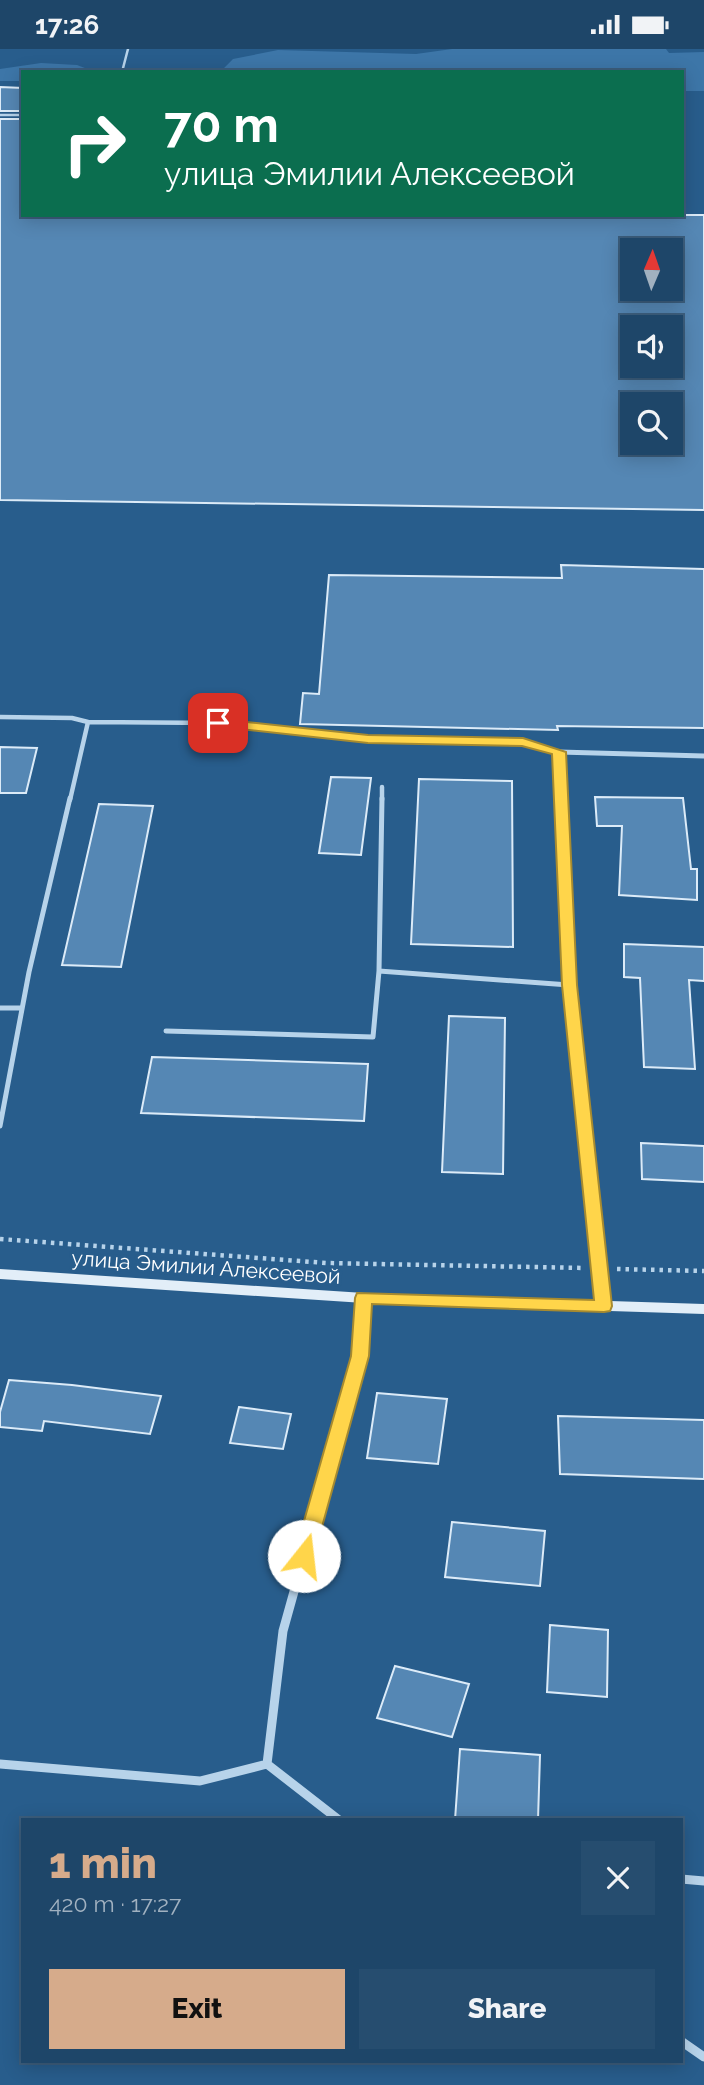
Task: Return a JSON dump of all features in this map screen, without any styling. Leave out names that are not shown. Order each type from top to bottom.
[{"type":"street","points":[[604,1306],[569,985],[559,752],[704,756]]},
{"type":"street","name":"улица Эмилии Алексеевой","points":[[0,1274],[364,1298],[704,1309]]},
{"type":"street","points":[[267,1764],[283,1630],[360,1356],[364,1298]]},
{"type":"street","points":[[0,1764],[200,1781],[267,1764]]},
{"type":"street","points":[[267,1764],[336,1818]]},
{"type":"street","points":[[683,1879],[704,1881]]},
{"type":"street","points":[[683,2042],[704,2057]]},
{"type":"lane","points":[[123,70],[128,49]]},
{"type":"lane","points":[[0,115],[21,115]]},
{"type":"lane","points":[[0,717],[72,718],[88,722],[218,723],[368,739],[523,742],[559,752]]},
{"type":"lane","points":[[0,1126],[22,1008],[88,722]]},
{"type":"lane","points":[[166,1031],[373,1037],[379,971],[382,787]]},
{"type":"lane","points":[[379,971],[569,985]]},
{"type":"lane","points":[[0,1008],[22,1008]]},
{"type":"path","points":[[0,1239],[327,1263],[704,1271]]},
{"type":"shaded area","points":[[452,49],[666,49],[669,53],[704,52],[704,91],[684,91],[684,70],[222,70],[233,59],[278,50],[416,54]]},
{"type":"shaded area","points":[[41,63],[77,65],[90,70],[21,70],[21,81],[0,81],[0,69]]},
{"type":"building","points":[[0,87],[21,88],[21,111],[0,111]]},
{"type":"building","points":[[0,119],[21,119],[21,217],[704,215],[704,510],[0,500]]},
{"type":"building","points":[[561,565],[704,569],[704,728],[557,726],[558,730],[300,724],[303,693],[319,694],[329,575],[562,578]]},
{"type":"building","points":[[0,747],[37,748],[26,793],[0,793]]},
{"type":"building","points":[[331,777],[371,778],[361,855],[319,853]]},
{"type":"building","points":[[419,779],[512,781],[513,947],[411,944]]},
{"type":"building","points":[[595,797],[683,798],[691,869],[697,869],[697,900],[619,895],[622,826],[597,826]]},
{"type":"building","points":[[99,804],[153,806],[121,967],[62,965]]},
{"type":"building","points":[[624,944],[704,947],[704,981],[689,980],[695,1069],[644,1067],[640,978],[624,977]]},
{"type":"building","points":[[449,1016],[505,1018],[503,1174],[442,1172]]},
{"type":"building","points":[[152,1057],[368,1064],[364,1121],[141,1113]]},
{"type":"building","points":[[641,1143],[704,1146],[704,1182],[642,1179]]},
{"type":"building","points":[[9,1380],[161,1396],[150,1434],[44,1421],[42,1431],[0,1427],[0,1412]]},
{"type":"building","points":[[377,1393],[447,1399],[438,1464],[367,1458]]},
{"type":"building","points":[[239,1407],[291,1414],[283,1449],[230,1443]]},
{"type":"building","points":[[558,1416],[704,1420],[704,1479],[560,1474]]},
{"type":"building","points":[[452,1522],[545,1531],[540,1586],[445,1577]]},
{"type":"building","points":[[550,1625],[608,1630],[607,1697],[547,1692]]},
{"type":"building","points":[[395,1666],[469,1684],[452,1737],[377,1718]]},
{"type":"building","points":[[460,1749],[540,1755],[538,1818],[455,1818]]},
{"type":"route","points":[[218,723],[270,731],[368,739],[523,742],[559,752],[569,985],[604,1306],[364,1298],[360,1356],[304,1556]]}]
